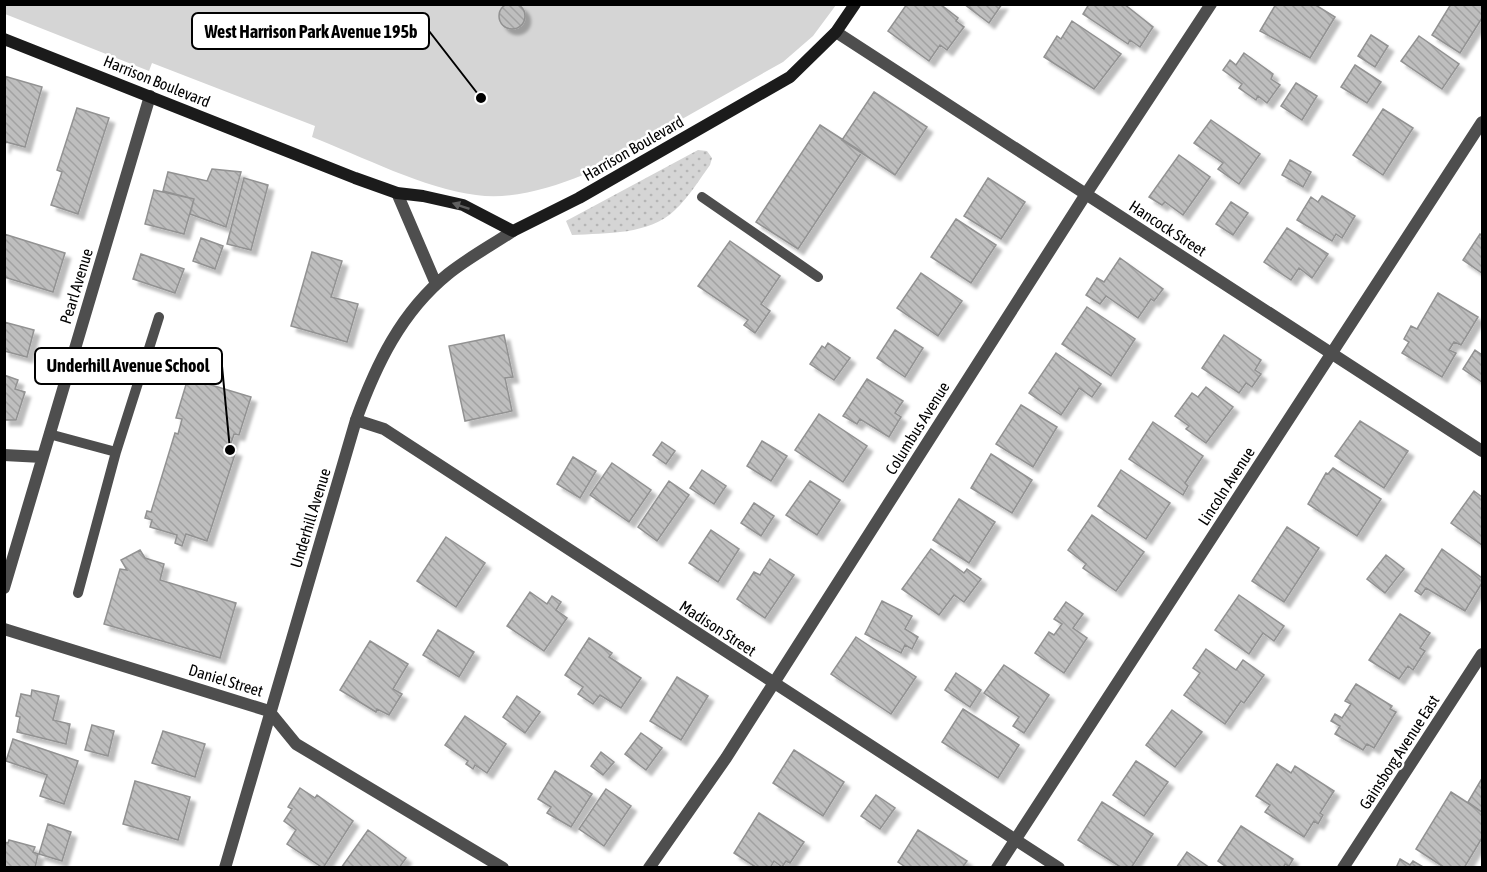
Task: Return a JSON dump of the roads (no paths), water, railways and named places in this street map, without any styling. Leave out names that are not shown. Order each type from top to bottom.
[{"type":"main road","name":"Harrison Boulevard","points":[[4,39],[397,193],[463,205],[513,231],[579,198],[790,77],[836,32],[855,4]]},
{"type":"street","name":"Columbus Avenue","points":[[649,867],[726,758],[1086,194],[1211,4]]},
{"type":"street","name":"Hancock Street","points":[[836,32],[1482,451]]},
{"type":"street","name":"Pearl Avenue","points":[[4,588],[150,96]]},
{"type":"street","name":"Lincoln Avenue","points":[[997,867],[1017,840],[1482,122]]},
{"type":"street","points":[[397,193],[436,284]]},
{"type":"street","name":"Underhill Avenue","points":[[225,867],[356,420],[383,353],[409,314],[436,284],[513,231]]},
{"type":"street","name":"Madison Street","points":[[356,420],[384,429],[1059,867]]},
{"type":"street","points":[[4,455],[42,457]]},
{"type":"street","name":"Daniel Street","points":[[4,629],[269,711],[296,744],[503,867]]},
{"type":"street","name":"Gainsborg Avenue East","points":[[1343,867],[1482,654]]},
{"type":"lane","points":[[702,197],[818,277]]},
{"type":"lane","points":[[78,593],[117,452],[159,317]]},
{"type":"lane","points":[[49,434],[117,452]]},
{"type":"place","name":"West Harrison Park Avenue 195b","points":[[481,98]]},
{"type":"place","name":"Underhill Avenue School","points":[[230,450]]}]
